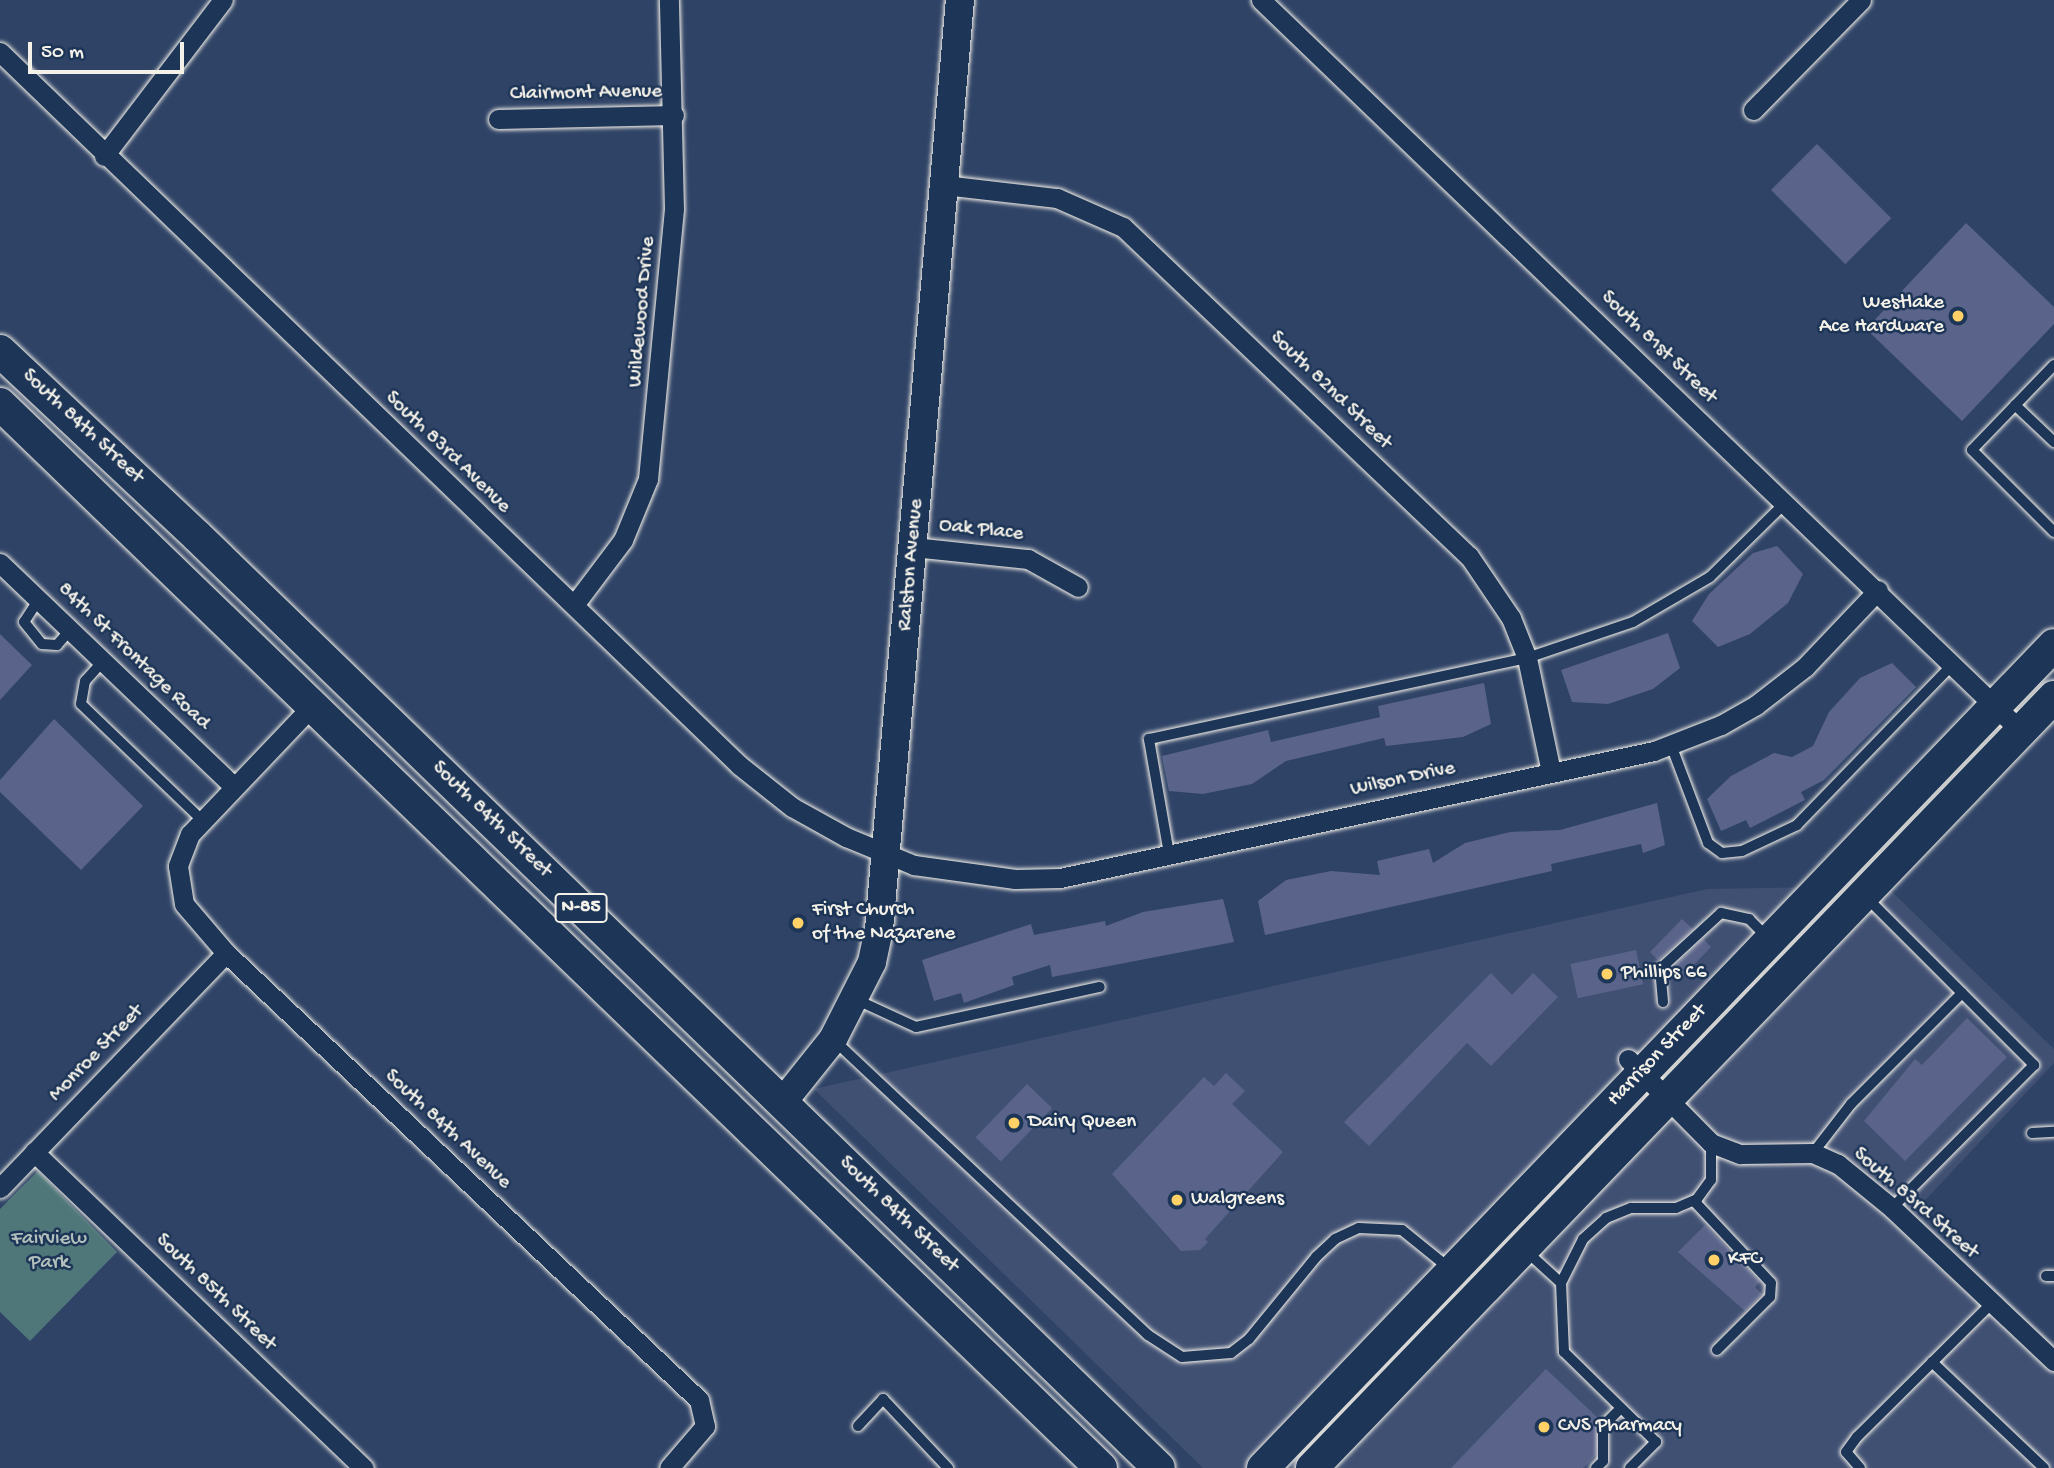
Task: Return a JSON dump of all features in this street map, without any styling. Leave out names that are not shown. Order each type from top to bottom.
[{"type":"main road","name":"South 84th Street","points":[[0,351],[1159,1468]]},
{"type":"main road","name":"South 84th Street","points":[[0,404],[314,704],[1101,1468]]},
{"type":"main road","name":"Harrison Street","points":[[1263,1468],[1452,1271],[1635,1066],[1770,940],[2054,645]]},
{"type":"main road","name":"Harrison Street","points":[[1312,1468],[2054,697]]},
{"type":"main road","points":[[590,971],[634,993],[745,1097],[757,1103],[782,1103]]},
{"type":"street","points":[[104,156],[223,0]]},
{"type":"street","name":"Wildewood Drive","points":[[573,605],[623,540],[648,480],[668,305],[674,115],[669,0]]},
{"type":"street","name":"Ralston Avenue","points":[[782,1103],[833,1039],[854,999],[874,951],[888,854],[960,0]]},
{"type":"street","name":"South 81st Street","points":[[1261,0],[1787,502],[2021,731]]},
{"type":"street","points":[[1753,110],[1861,0]]},
{"type":"street","name":"South 83rd Avenue","points":[[0,51],[104,156],[764,786],[846,837],[888,854]]},
{"type":"street","name":"Clairmont Avenue","points":[[498,118],[674,115]]},
{"type":"street","name":"South 82nd Street","points":[[944,185],[1057,198],[1105,216],[1143,242],[1469,556],[1511,618],[1527,657],[1551,772]]},
{"type":"street","name":"Oak Place","points":[[913,547],[1028,559],[1078,587]]},
{"type":"street","name":"84th St Frontage Road","points":[[2,570],[71,629],[232,785]]},
{"type":"street","name":"Wilson Drive","points":[[888,854],[940,870],[1015,879],[1060,878],[1671,745],[1721,725],[1783,686],[1878,590]]},
{"type":"street","points":[[202,820],[232,785],[314,704]]},
{"type":"street","name":"South 84th Avenue","points":[[202,820],[190,834],[177,866],[179,888],[191,916],[226,953],[699,1400],[706,1415],[698,1438],[669,1468]]},
{"type":"street","name":"Monroe Street","points":[[0,1188],[226,953]]},
{"type":"street","name":"South 83rd Street","points":[[1635,1066],[1711,1143],[1740,1154],[1813,1153],[1839,1164],[1892,1208],[2054,1361]]},
{"type":"street","name":"South 85th Street","points":[[34,1152],[364,1468]]},
{"type":"lane","points":[[2054,365],[1972,450],[2054,532]]},
{"type":"lane","points":[[2015,405],[2054,442]]},
{"type":"lane","points":[[1169,854],[1149,739],[1527,657],[1633,622],[1710,577],[1787,502]]},
{"type":"lane","points":[[39,600],[24,622],[42,644],[57,645],[71,629]]},
{"type":"lane","points":[[104,660],[85,681],[81,704],[202,820]]},
{"type":"lane","points":[[1671,745],[1708,843],[1722,853],[1742,851],[1797,825],[1952,664]]},
{"type":"lane","points":[[1863,894],[2034,1065],[1892,1208]]},
{"type":"lane","points":[[1663,1002],[1660,969],[1721,913],[1749,919],[1770,940]]},
{"type":"lane","points":[[854,999],[916,1027],[1100,987]]},
{"type":"lane","points":[[1813,1153],[1852,1104],[1962,992]]},
{"type":"lane","points":[[833,1039],[1148,1335],[1182,1357],[1231,1353],[1249,1339],[1316,1257],[1335,1239],[1359,1228],[1402,1230],[1452,1271]]},
{"type":"lane","points":[[2032,1133],[2054,1132]]},
{"type":"lane","points":[[1630,1468],[1656,1442],[1564,1352],[1561,1283],[1583,1239],[1606,1218],[1631,1208],[1676,1208],[1694,1201],[1711,1180],[1711,1143]]},
{"type":"lane","points":[[1694,1201],[1771,1283],[1770,1297],[1717,1350]]},
{"type":"lane","points":[[1523,1248],[1561,1283]]},
{"type":"lane","points":[[1860,1468],[1846,1452],[1992,1303]]},
{"type":"lane","points":[[1932,1362],[2044,1468]]},
{"type":"lane","points":[[858,1426],[883,1399],[948,1468]]},
{"type":"lane","points":[[1596,1468],[1603,1461],[1603,1426],[1621,1408]]},
{"type":"shaded area","points":[[1886,886],[2054,1049],[2054,1063],[1914,1212],[2054,1344],[2054,1468],[1203,1468],[814,1089],[1707,889]]},
{"type":"green space","name":"Fairview Park","points":[[38,1171],[117,1252],[30,1341],[0,1312],[0,1209]]},
{"type":"building","points":[[1817,144],[1891,218],[1845,264],[1771,190]]},
{"type":"building","name":"Westlake Ace Hardware","points":[[1966,223],[2054,307],[2054,324],[1962,421],[1866,329]]},
{"type":"building","points":[[1777,546],[1803,574],[1788,603],[1750,634],[1718,647],[1692,621],[1709,594],[1753,553]]},
{"type":"building","points":[[1668,633],[1680,668],[1653,689],[1608,704],[1572,702],[1561,670]]},
{"type":"building","points":[[0,634],[32,665],[0,700]]},
{"type":"building","points":[[1892,663],[1916,687],[1824,780],[1801,792],[1805,800],[1750,828],[1746,820],[1721,831],[1707,799],[1731,776],[1774,753],[1792,757],[1813,746],[1829,712],[1860,678]]},
{"type":"building","points":[[1484,683],[1491,724],[1463,737],[1386,746],[1384,738],[1286,761],[1252,784],[1203,794],[1169,791],[1162,756],[1268,730],[1271,742],[1380,717],[1378,706]]},
{"type":"building","points":[[54,719],[143,806],[81,870],[0,792],[0,780]]},
{"type":"building","points":[[1657,803],[1665,845],[1643,853],[1641,844],[1551,864],[1552,871],[1265,935],[1258,901],[1286,880],[1331,871],[1380,875],[1377,861],[1429,849],[1433,863],[1465,843],[1510,832],[1560,830]]},
{"type":"building","points":[[1223,899],[1234,942],[1052,977],[1050,965],[1012,977],[1014,985],[964,1003],[961,993],[934,1001],[922,960],[1031,924],[1034,935],[1105,921],[1106,926],[1143,912]]},
{"type":"building","points":[[1682,919],[1693,929],[1658,960],[1650,952]]},
{"type":"building","points":[[1703,939],[1711,947],[1679,980],[1669,971]]},
{"type":"building","name":"Phillips 66","points":[[1636,950],[1643,984],[1578,998],[1570,964]]},
{"type":"building","points":[[1491,973],[1512,995],[1533,973],[1558,997],[1491,1066],[1467,1043],[1369,1146],[1344,1122]]},
{"type":"building","points":[[1967,1018],[2007,1057],[1905,1161],[1864,1121],[1915,1059],[1922,1065]]},
{"type":"building","name":"Walgreens","points":[[1226,1073],[1245,1091],[1232,1104],[1283,1152],[1205,1239],[1208,1242],[1200,1250],[1181,1251],[1112,1174],[1204,1077],[1214,1086]]},
{"type":"building","name":"Dairy Queen","points":[[1027,1084],[1052,1108],[1001,1162],[976,1137]]},
{"type":"building","points":[[1705,1225],[1760,1282],[1755,1287],[1762,1294],[1745,1311],[1678,1252]]},
{"type":"building","name":"CVS Pharmacy","points":[[1546,1369],[1598,1418],[1596,1455],[1583,1468],[1451,1468]]},
{"type":"place","name":"Westlake Ace Hardware","points":[[1958,316]]},
{"type":"place","name":"First Church of the Nazarene","points":[[798,923]]},
{"type":"place","name":"Phillips 66","points":[[1607,974]]},
{"type":"place","name":"Dairy Queen","points":[[1014,1123]]},
{"type":"place","name":"Walgreens","points":[[1177,1200]]},
{"type":"place","name":"KFC","points":[[1714,1260]]},
{"type":"place","name":"CVS Pharmacy","points":[[1544,1427]]}]
